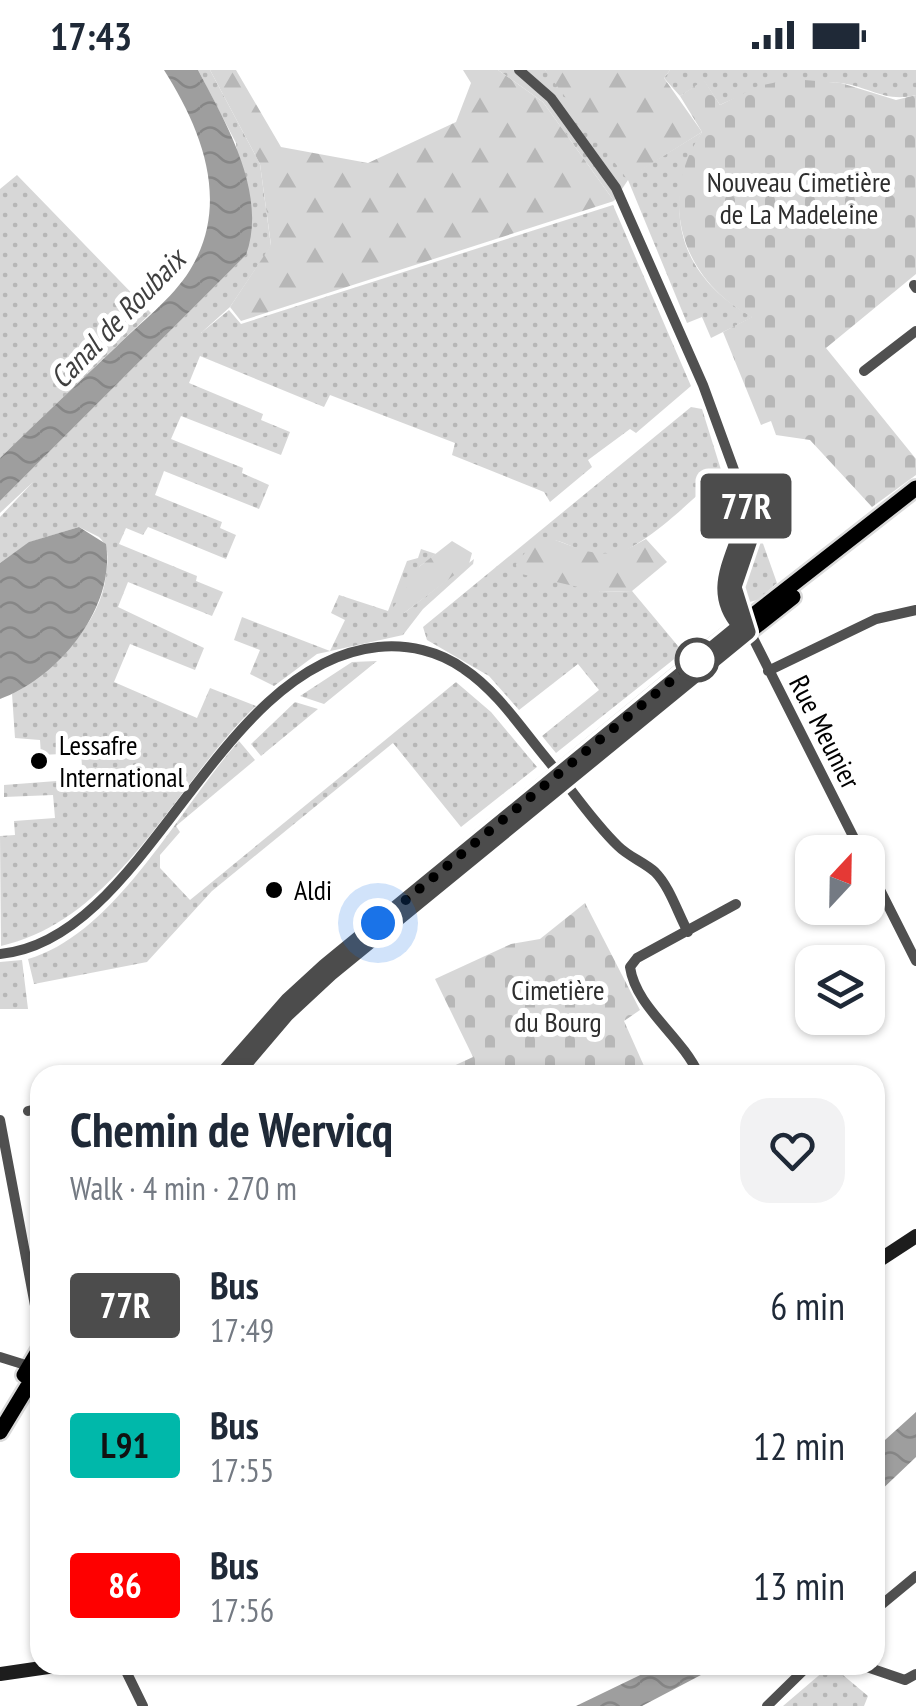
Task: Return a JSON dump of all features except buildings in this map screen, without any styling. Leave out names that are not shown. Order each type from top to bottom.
[{"type":"main road","points":[[231,1065],[310,979],[916,488]]},
{"type":"main road","points":[[745,626],[916,500]]},
{"type":"main road","points":[[244,1065],[322,981],[562,777]]},
{"type":"main road","points":[[885,1256],[916,1236]]},
{"type":"main road","points":[[0,1414],[30,1375]]},
{"type":"main road","points":[[0,1432],[30,1378]]},
{"type":"main road","points":[[0,1674],[30,1670]]},
{"type":"street","name":"Rue Meunier","points":[[520,70],[558,106],[620,195],[704,385],[753,531],[734,587],[745,626],[852,835]]},
{"type":"street","points":[[864,371],[916,330]]},
{"type":"street","points":[[768,671],[876,618],[916,610]]},
{"type":"street","points":[[0,954],[45,942],[81,916],[136,861],[239,733],[305,675],[348,653],[407,647],[464,668],[493,694],[619,847],[656,872],[688,932]]},
{"type":"street","points":[[885,900],[916,961]]},
{"type":"street","points":[[694,1065],[680,1040],[646,1005],[630,971],[637,958],[736,904]]},
{"type":"street","points":[[0,1120],[6,1187],[30,1289]]},
{"type":"street","points":[[0,1357],[30,1365]]},
{"type":"street","points":[[885,1602],[916,1576]]},
{"type":"street","points":[[885,1673],[905,1680],[916,1674]]},
{"type":"street","points":[[128,1675],[143,1706]]},
{"type":"street","points":[[767,1706],[799,1675]]},
{"type":"green space","points":[[198,70],[210,70],[260,164],[271,246],[230,307],[201,333],[229,310],[241,324],[613,205],[691,386],[636,433],[630,429],[588,460],[592,467],[550,502],[544,492],[452,455],[455,443],[330,395],[324,407],[200,356],[189,383],[263,414],[261,420],[290,432],[281,455],[181,416],[171,439],[243,468],[242,473],[269,485],[259,509],[164,471],[155,495],[222,522],[220,528],[236,535],[226,559],[148,527],[143,535],[126,528],[119,544],[197,576],[196,581],[223,592],[212,616],[128,582],[118,607],[204,648],[195,670],[130,644],[114,682],[197,718],[210,688],[256,706],[112,879],[79,908],[42,931],[1,946],[0,836],[15,835],[14,821],[55,818],[53,795],[4,797],[4,785],[83,779],[81,753],[41,755],[40,740],[15,738],[12,694],[58,657],[85,628],[102,593],[108,559],[99,537],[79,527],[30,542],[0,563],[0,517],[33,482],[0,513],[0,501],[246,255],[236,143]]},
{"type":"green space","points":[[210,70],[236,70],[281,147],[368,163],[456,122],[471,83],[463,70],[498,70],[543,102],[614,201],[241,321],[230,307],[271,245],[260,164]]},
{"type":"green space","points":[[498,70],[545,70],[627,178],[702,132],[681,186],[679,212],[683,237],[707,281],[753,317],[711,338],[702,317],[687,323],[628,180],[614,201],[543,102]]},
{"type":"green space","points":[[545,70],[670,70],[664,78],[702,132],[627,179]]},
{"type":"green space","points":[[670,70],[916,70],[916,95],[887,96],[841,83],[813,83],[761,91],[720,105],[704,81],[680,96],[664,78]]},
{"type":"green space","name":"Nouveau Cimetière de La Madeleine","points":[[792,79],[841,83],[896,100],[916,95],[916,274],[826,348],[916,459],[916,475],[872,507],[810,440],[776,435],[771,421],[761,425],[723,332],[752,317],[708,282],[693,260],[679,210],[688,158],[702,132],[680,96],[704,80],[720,105],[758,86]]},
{"type":"green space","points":[[17,175],[151,313],[0,458],[0,189]]},
{"type":"green space","points":[[691,407],[702,409],[722,473],[682,509],[617,554],[595,555],[553,540],[536,540],[600,592],[632,591],[683,652],[556,753],[542,736],[599,690],[578,664],[519,710],[489,676],[427,640],[423,627]]},
{"type":"green space","points":[[547,537],[597,553],[619,551],[646,539],[667,562],[632,591],[600,592],[517,573],[516,564],[536,539]]},
{"type":"green space","points":[[761,538],[777,583],[758,600],[749,602],[742,585]]},
{"type":"green space","points":[[452,541],[472,553],[469,564],[404,613],[393,608],[420,566]]},
{"type":"green space","points":[[421,549],[436,554],[420,566],[404,613],[474,559],[473,564],[423,609],[403,635],[317,654],[274,686],[250,674],[260,650],[234,640],[242,617],[330,651],[345,620],[331,613],[339,595],[388,611],[407,561],[418,558]]},
{"type":"green space","points":[[377,661],[324,704],[300,696],[352,662]]},
{"type":"green space","points":[[456,682],[491,712],[537,767],[461,827],[393,743],[212,891],[147,962],[34,984],[28,959],[60,945],[90,924],[118,896],[239,741],[255,760],[176,826],[180,832],[160,855],[160,868],[190,900]]},
{"type":"green space","points":[[295,702],[318,709],[261,756],[251,744]]},
{"type":"green space","name":"Cimetière du Bourg","points":[[585,903],[640,1010],[624,1021],[644,1065],[456,1065],[473,1057],[435,979],[511,944],[540,939]]},
{"type":"green space","points":[[22,960],[28,1009],[0,1009],[0,962]]},
{"type":"green space","points":[[819,1675],[843,1675],[868,1696],[864,1706],[783,1706]]},
{"type":"water","points":[[164,70],[198,70],[231,136],[252,208],[246,255],[0,501],[0,458],[165,301],[183,281],[202,245],[209,219],[207,167],[190,117]]},
{"type":"water","points":[[79,527],[106,544],[107,568],[92,616],[62,658],[22,689],[0,699],[0,563],[29,542]]},
{"type":"water","points":[[916,1412],[916,1457],[885,1486],[885,1440]]},
{"type":"water","points":[[640,1675],[701,1675],[642,1706],[576,1706]]},
{"type":"bus line","name":"77R","points":[[231,1065],[288,1000],[325,966],[740,626],[727,607],[723,584],[746,505],[753,531],[734,587],[748,632],[330,974],[287,1014],[243,1065]]},
{"type":"place","name":"Lessafre International","points":[[39,761]]},
{"type":"place","name":"Aldi","points":[[274,890]]},
{"type":"route","points":[[378,923],[706,652],[697,660]]},
{"type":"water label","name":"Canal de Roubaix","points":[[118,319]]}]
